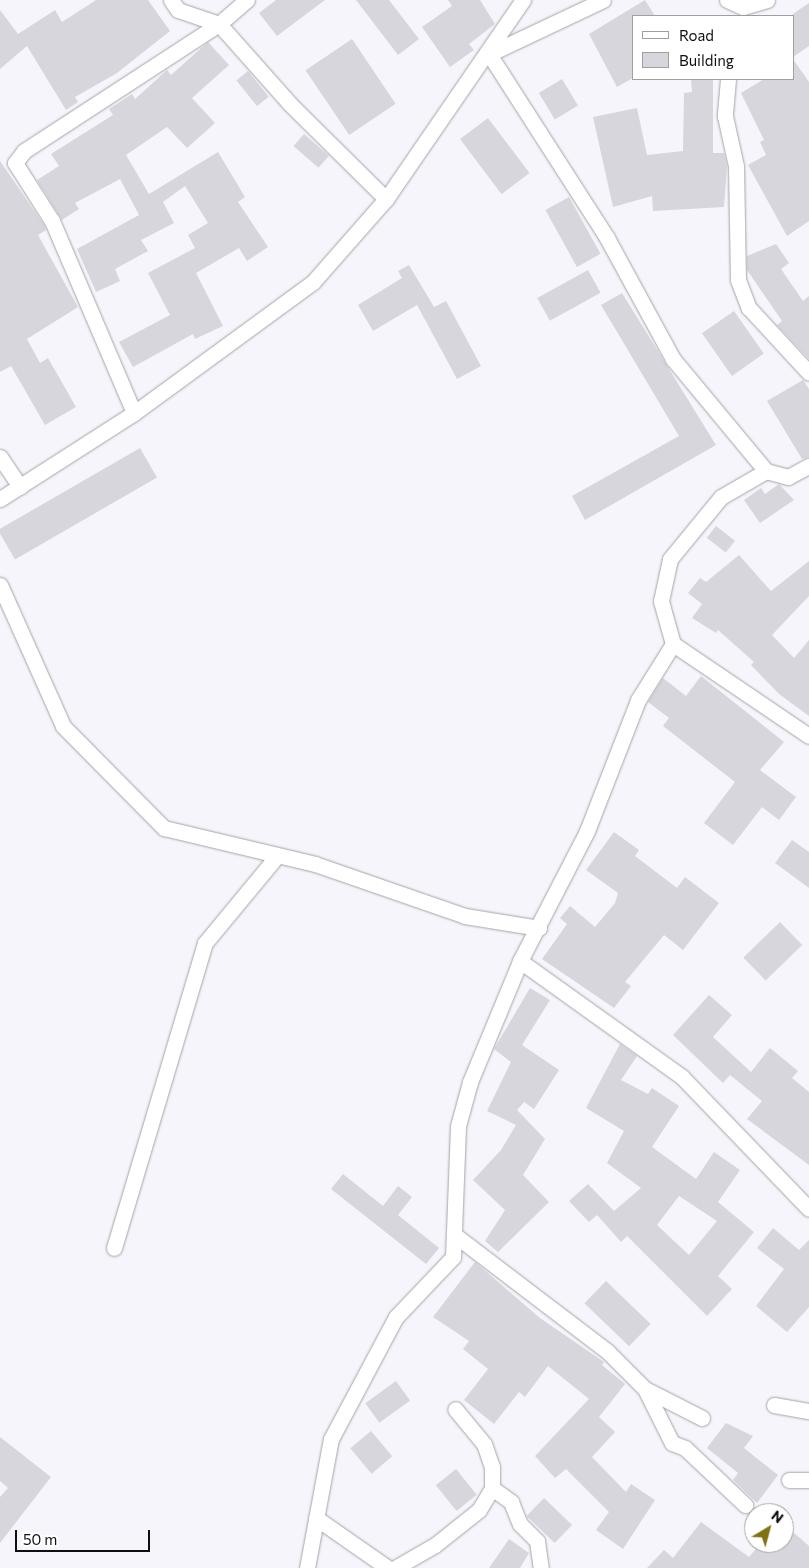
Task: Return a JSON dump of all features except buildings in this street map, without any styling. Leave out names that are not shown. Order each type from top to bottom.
[{"type":"street","points":[[171,0],[178,10],[219,24],[290,104],[386,200]]},
{"type":"street","points":[[134,413],[52,221],[15,163],[24,151],[219,24],[247,0]]},
{"type":"street","points":[[0,499],[134,413],[314,282],[386,200],[489,54],[522,0]]},
{"type":"street","points":[[489,54],[603,0]]},
{"type":"street","points":[[727,0],[743,8],[767,0]]},
{"type":"street","points":[[489,54],[606,238],[673,359],[766,471],[788,476],[809,466]]},
{"type":"street","points":[[728,80],[725,116],[736,166],[738,280],[749,308],[809,373]]},
{"type":"street","points":[[0,457],[20,487]]},
{"type":"street","points":[[766,471],[721,497],[670,560],[661,601],[673,644],[809,736]]},
{"type":"street","points":[[0,585],[62,726],[158,823],[198,840],[315,864],[465,916],[539,928]]},
{"type":"street","points":[[307,1568],[331,1439],[396,1317],[453,1257],[456,1236],[458,1126],[470,1082],[520,961],[539,928],[587,831],[638,700],[673,644]]},
{"type":"street","points":[[114,1248],[205,943],[277,856]]},
{"type":"street","points":[[520,961],[682,1076],[809,1209]]},
{"type":"street","points":[[456,1236],[608,1352],[645,1389],[702,1418]]},
{"type":"street","points":[[645,1389],[672,1443],[685,1448],[744,1504]]},
{"type":"street","points":[[774,1405],[809,1411]]},
{"type":"street","points":[[395,1568],[435,1546],[479,1510],[492,1488],[492,1467],[484,1444],[455,1409]]},
{"type":"street","points":[[789,1480],[809,1480]]},
{"type":"street","points":[[492,1488],[511,1502],[520,1524],[537,1541],[541,1568]]},
{"type":"street","points":[[316,1518],[388,1568]]}]
